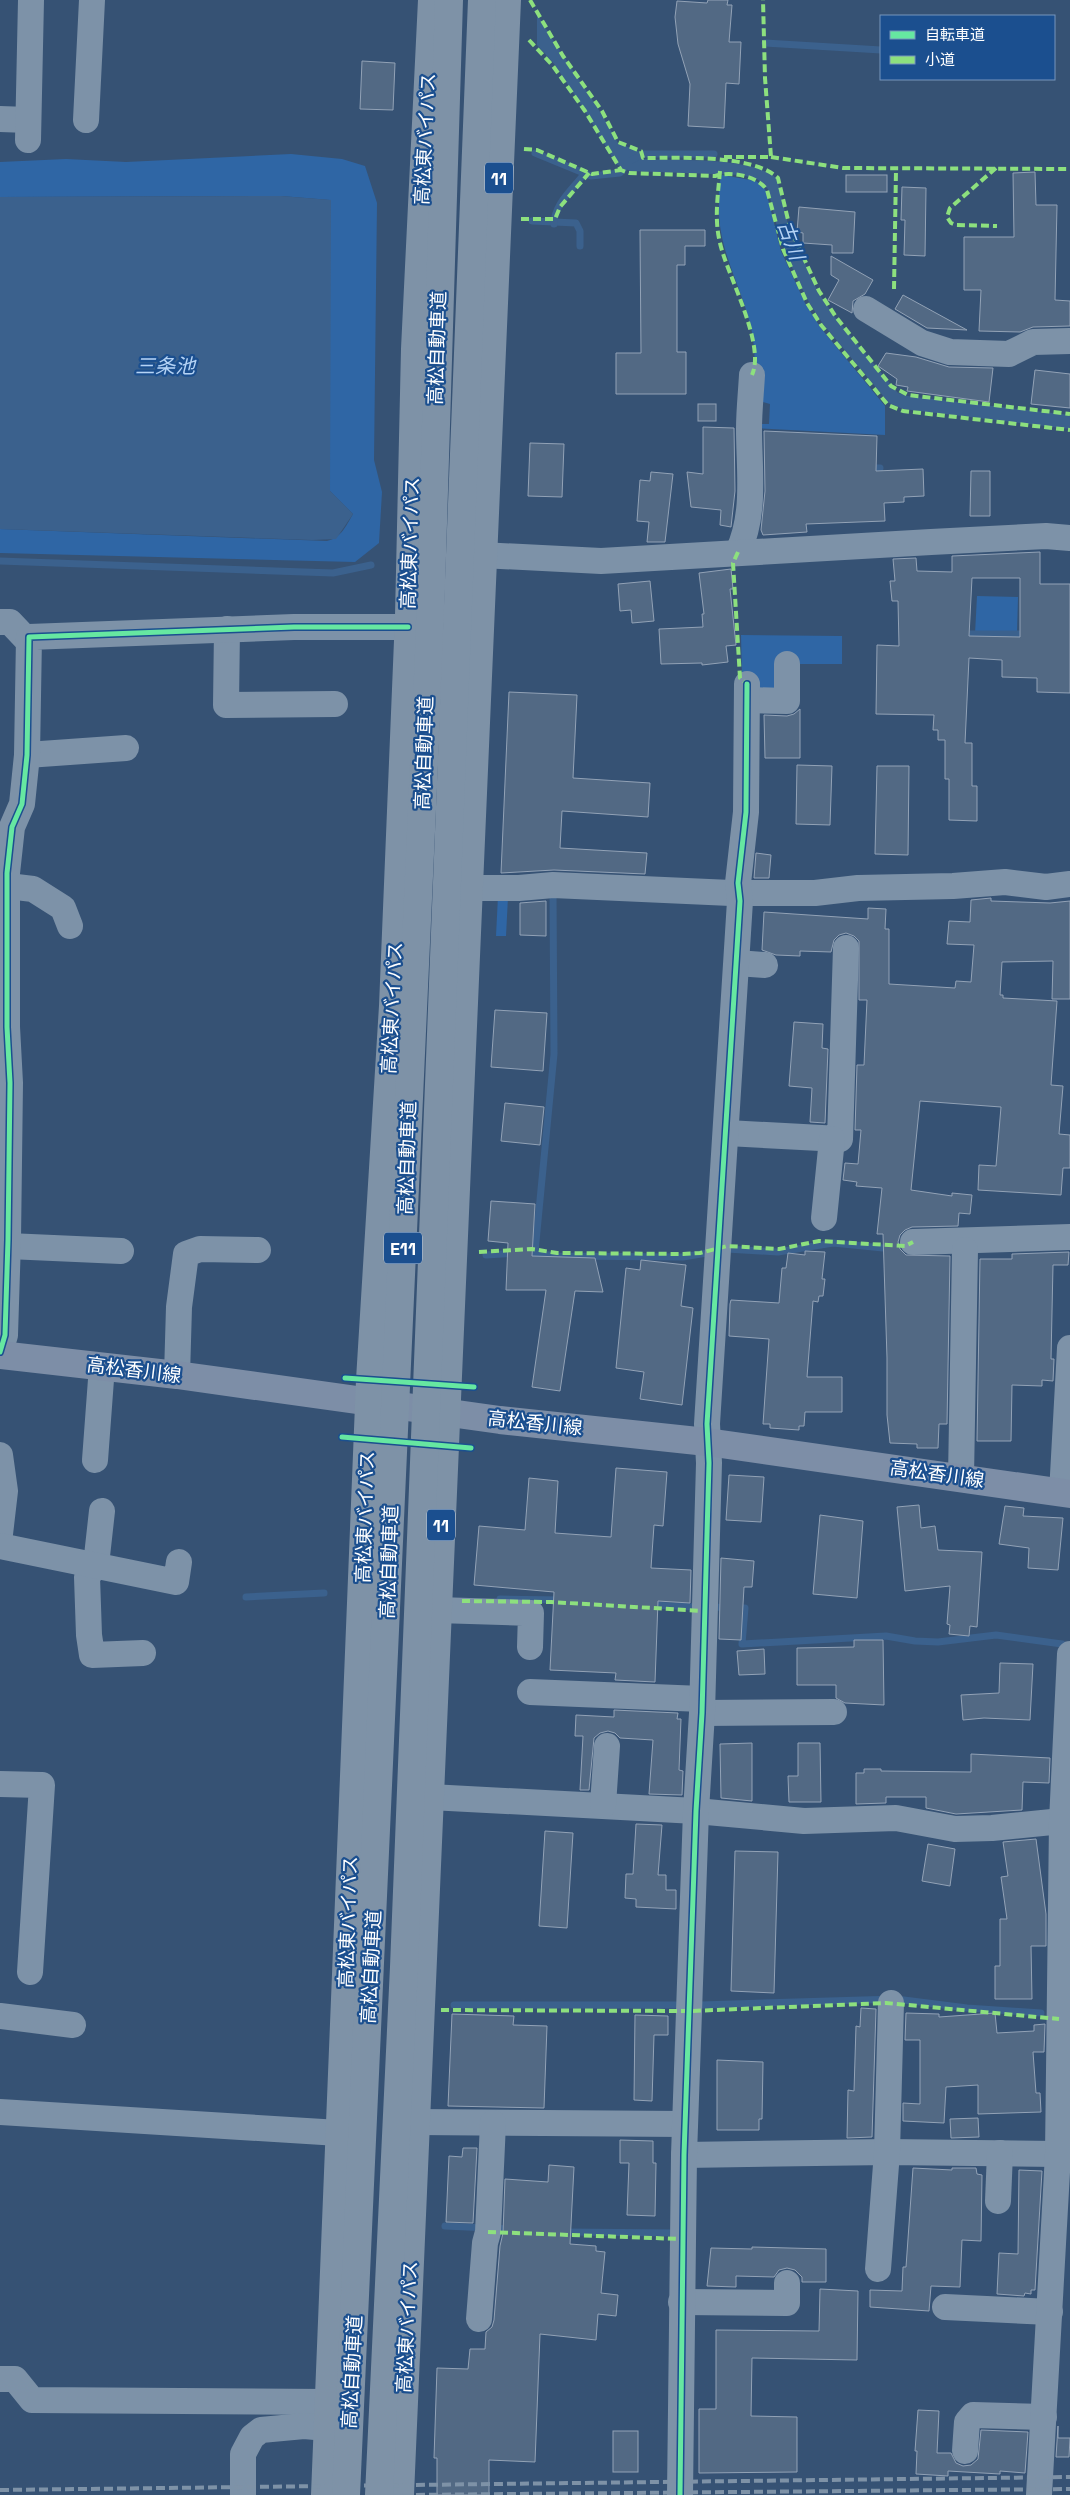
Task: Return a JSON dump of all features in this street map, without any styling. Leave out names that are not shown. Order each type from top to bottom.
[{"type":"highway","name":"高松東バイパス","points":[[324,2495],[370,1401],[392,1006],[411,550],[415,349],[432,0]]},
{"type":"highway","points":[[415,349],[434,290],[444,0]]},
{"type":"highway","name":"高松自動車道","points":[[346,2495],[429,654],[449,0]]},
{"type":"highway","name":"高松自動車道","points":[[379,2495],[404,1977],[482,0]]},
{"type":"highway","points":[[488,0],[476,291],[491,357]]},
{"type":"highway","name":"高松東バイパス","points":[[400,2495],[507,0]]},
{"type":"main road","name":"高松香川線","points":[[0,1353],[177,1374],[447,1412],[707,1442],[1066,1493]]},
{"type":"street","points":[[0,120],[28,130],[31,0]]},
{"type":"street","points":[[86,120],[92,0]]},
{"type":"street","points":[[866,309],[922,343],[950,352],[1009,354],[1033,342],[1070,342]]},
{"type":"street","points":[[738,552],[748,520],[750,499],[749,428],[752,375]]},
{"type":"street","points":[[411,550],[601,561],[1046,536],[1070,538]]},
{"type":"street","points":[[0,622],[10,622],[28,641]]},
{"type":"street","points":[[0,1353],[5,1335],[5,1242],[10,1083],[3,1027],[5,878],[12,826],[22,804],[27,755],[28,637],[228,629],[408,627]]},
{"type":"street","points":[[228,629],[226,705],[335,704]]},
{"type":"street","points":[[680,2495],[684,2155],[696,1811],[702,1706],[709,1463],[707,1442],[737,963],[738,883],[746,812],[747,692],[787,701],[787,664]]},
{"type":"street","points":[[27,755],[126,748]]},
{"type":"street","points":[[5,878],[33,889],[63,908],[70,926]]},
{"type":"street","points":[[469,888],[519,888],[553,885],[739,892],[816,892],[1005,882],[1046,887],[1070,884]]},
{"type":"street","points":[[727,1133],[840,1139],[846,948]]},
{"type":"street","points":[[737,963],[765,965]]},
{"type":"street","points":[[824,1218],[832,1139]]},
{"type":"street","points":[[913,1242],[1070,1237]]},
{"type":"street","points":[[5,1242],[121,1251]]},
{"type":"street","points":[[177,1374],[179,1307],[186,1254],[200,1248],[258,1250]]},
{"type":"street","points":[[961,1477],[965,1250]]},
{"type":"street","points":[[1066,1493],[1070,1348]]},
{"type":"street","points":[[95,1460],[102,1366]]},
{"type":"street","points":[[0,1455],[5,1491],[0,1534]]},
{"type":"street","points":[[102,1511],[96,1565],[87,1576],[89,1635],[92,1655],[143,1653]]},
{"type":"street","points":[[0,1546],[176,1582],[179,1562]]},
{"type":"street","points":[[437,1610],[531,1613],[530,1647]]},
{"type":"street","points":[[1039,2495],[1050,2312],[1062,2161],[1066,1890],[1062,1821],[1070,1654]]},
{"type":"street","points":[[530,1692],[702,1706],[834,1712]]},
{"type":"street","points":[[603,1805],[607,1746]]},
{"type":"street","points":[[0,1784],[42,1786],[30,1972]]},
{"type":"street","points":[[430,1797],[696,1811],[813,1822],[896,1818],[955,1829],[992,1828],[1062,1821]]},
{"type":"street","points":[[878,2270],[887,2152],[892,2003]]},
{"type":"street","points":[[0,2016],[73,2025]]},
{"type":"street","points":[[0,2112],[339,2133]]},
{"type":"street","points":[[416,2122],[685,2124]]},
{"type":"street","points":[[479,2318],[484,2243],[488,2232],[493,2123]]},
{"type":"street","points":[[684,2155],[887,2152],[1000,2153],[1062,2161]]},
{"type":"street","points":[[998,2201],[1000,2153]]},
{"type":"street","points":[[681,2302],[787,2303],[787,2283]]},
{"type":"street","points":[[945,2307],[1050,2312]]},
{"type":"street","points":[[0,2379],[15,2379],[32,2400],[328,2415]]},
{"type":"street","points":[[243,2495],[243,2454],[252,2437],[261,2430],[304,2426],[328,2415]]},
{"type":"street","points":[[965,2451],[967,2422],[972,2415],[1044,2417]]},
{"type":"shaded area","points":[[291,154],[342,159],[365,166],[377,203],[374,460],[382,492],[379,543],[355,562],[0,553],[0,529],[327,541],[343,531],[353,514],[330,491],[330,200],[281,196],[0,197],[0,162],[66,159],[126,162]]},
{"type":"shaded area","points":[[722,175],[756,181],[766,191],[781,251],[805,303],[820,327],[885,406],[885,435],[753,428],[753,424],[769,424],[770,404],[755,400],[753,336],[725,250],[719,219],[719,191]]},
{"type":"shaded area","points":[[977,596],[1018,597],[1017,633],[975,634]]},
{"type":"shaded area","points":[[741,635],[842,636],[842,664],[793,664],[782,694],[762,694],[742,678]]},
{"type":"shaded area","points":[[498,896],[508,897],[506,936],[496,936]]},
{"type":"water","name":"古川","points":[[537,14],[618,143],[641,152],[643,159],[733,163],[750,166],[766,172],[777,179],[789,228],[818,292],[835,317],[898,393],[908,396],[1070,415],[1070,429],[903,409],[889,403],[823,324],[809,302],[795,275],[778,231],[768,189],[757,179],[742,175],[630,171],[616,164],[555,65],[537,45]]},
{"type":"water","name":"三条池","points":[[281,196],[331,200],[330,491],[353,514],[336,539],[312,540],[0,529],[0,197]]},
{"type":"building","points":[[708,0],[728,0],[727,5],[732,5],[729,42],[741,42],[739,84],[726,83],[724,128],[688,126],[690,84],[678,44],[675,17],[677,1],[707,3]]},
{"type":"building","points":[[362,61],[395,63],[393,110],[360,109]]},
{"type":"building","points":[[1035,172],[1036,205],[1057,205],[1055,300],[1070,301],[1070,326],[1033,327],[1020,332],[979,331],[981,290],[964,290],[964,237],[1014,237],[1013,173]]},
{"type":"building","points":[[846,175],[887,175],[887,192],[846,192]]},
{"type":"building","points":[[902,187],[926,188],[925,256],[904,255],[905,220],[901,220]]},
{"type":"building","points":[[799,207],[855,212],[853,253],[832,253],[832,245],[803,243],[803,233],[797,232]]},
{"type":"building","points":[[640,230],[705,230],[705,246],[685,246],[685,265],[677,265],[677,352],[686,352],[686,394],[616,394],[616,353],[641,353]]},
{"type":"building","points":[[831,256],[873,280],[865,294],[853,301],[852,313],[828,300],[839,280],[831,275]]},
{"type":"building","points":[[903,295],[967,330],[927,328],[895,309]]},
{"type":"building","points":[[886,353],[916,357],[949,367],[993,368],[989,402],[907,391],[908,387],[896,385],[897,379],[878,366]]},
{"type":"building","points":[[1035,370],[1070,374],[1070,408],[1031,404]]},
{"type":"building","points":[[698,404],[716,404],[716,421],[698,421]]},
{"type":"building","points":[[703,427],[734,428],[735,491],[731,527],[720,525],[721,510],[691,507],[687,472],[703,474]]},
{"type":"building","points":[[764,431],[877,436],[876,471],[923,469],[924,496],[904,497],[904,502],[884,503],[885,521],[806,524],[807,532],[763,535],[761,530],[765,491]]},
{"type":"building","points":[[530,443],[564,444],[562,497],[528,496]]},
{"type":"building","points":[[971,471],[990,471],[990,516],[970,516]]},
{"type":"building","points":[[651,472],[673,474],[665,542],[647,542],[649,522],[637,521],[640,480],[650,481]]},
{"type":"building","points":[[1040,552],[1040,584],[1070,584],[1070,693],[1037,692],[1037,678],[1002,677],[1002,660],[969,658],[965,743],[972,743],[972,786],[977,786],[977,821],[949,820],[949,779],[945,779],[945,740],[938,740],[938,730],[933,730],[934,715],[876,714],[877,645],[899,646],[898,601],[892,601],[890,581],[895,581],[893,559],[916,558],[917,571],[952,572],[952,556]],"holes":[[[972,578],[1020,578],[1020,637],[969,636]]]},
{"type":"building","points":[[731,569],[733,589],[730,589],[736,645],[726,646],[728,662],[702,665],[702,663],[661,664],[659,629],[703,627],[702,614],[704,614],[699,573]]},
{"type":"building","points":[[650,581],[654,621],[632,623],[631,610],[620,611],[618,584]]},
{"type":"building","points":[[509,692],[577,695],[573,778],[650,783],[648,817],[562,811],[560,848],[647,853],[645,874],[554,870],[501,873]]},
{"type":"building","points":[[800,709],[800,758],[765,758],[764,715],[787,716],[794,714]]},
{"type":"building","points":[[797,765],[832,766],[830,825],[796,824]]},
{"type":"building","points":[[877,766],[909,766],[908,855],[875,854]]},
{"type":"building","points":[[756,853],[771,855],[769,878],[754,878]]},
{"type":"building","points":[[991,898],[991,901],[1050,903],[1070,901],[1070,999],[1052,999],[1053,961],[1002,962],[1000,995],[1003,995],[1003,998],[1057,1001],[1051,1085],[1063,1086],[1059,1134],[1070,1135],[1070,1168],[1063,1168],[1061,1195],[978,1190],[979,1165],[996,1166],[1001,1107],[920,1101],[911,1190],[952,1196],[952,1193],[972,1195],[970,1214],[959,1213],[958,1226],[912,1227],[900,1235],[898,1242],[900,1249],[906,1255],[950,1256],[947,1424],[939,1424],[938,1448],[917,1448],[917,1444],[890,1443],[887,1415],[883,1234],[877,1234],[882,1188],[856,1186],[857,1182],[843,1180],[845,1163],[858,1164],[861,1130],[855,1130],[857,1065],[864,1065],[867,1000],[859,1000],[859,941],[854,936],[846,933],[839,935],[834,940],[831,952],[800,951],[800,956],[776,955],[762,950],[764,912],[868,919],[868,908],[886,909],[885,929],[889,929],[889,984],[955,988],[956,981],[971,982],[974,945],[947,944],[949,921],[970,922],[971,900]]},
{"type":"building","points":[[546,901],[546,936],[520,935],[520,903]]},
{"type":"building","points":[[495,1010],[547,1013],[543,1071],[491,1067]]},
{"type":"building","points":[[794,1022],[823,1024],[822,1048],[828,1049],[825,1123],[810,1122],[812,1088],[789,1086]]},
{"type":"building","points":[[505,1103],[544,1107],[540,1145],[501,1141]]},
{"type":"building","points":[[491,1201],[535,1204],[532,1256],[595,1258],[603,1292],[575,1291],[560,1391],[532,1387],[546,1290],[506,1290],[508,1243],[488,1241]]},
{"type":"building","points":[[805,1251],[825,1252],[822,1279],[825,1279],[823,1296],[819,1296],[818,1302],[813,1301],[807,1377],[842,1377],[842,1412],[805,1412],[804,1426],[799,1426],[799,1430],[770,1428],[770,1424],[763,1424],[769,1339],[729,1336],[730,1304],[731,1300],[779,1303],[782,1268],[786,1268],[788,1253],[805,1255]]},
{"type":"building","points":[[1069,1252],[1068,1265],[1053,1265],[1051,1359],[1054,1359],[1053,1381],[1042,1380],[1042,1386],[1012,1385],[1011,1441],[977,1441],[980,1259],[1012,1259],[1012,1254]]},
{"type":"building","points":[[641,1260],[686,1265],[681,1306],[693,1308],[682,1405],[640,1399],[644,1372],[616,1368],[626,1268],[640,1270]]},
{"type":"building","points":[[616,1468],[667,1472],[663,1526],[654,1525],[651,1568],[691,1570],[690,1603],[658,1601],[655,1682],[615,1680],[616,1673],[550,1670],[554,1592],[474,1585],[479,1526],[525,1530],[529,1478],[558,1481],[555,1533],[611,1537]]},
{"type":"building","points":[[729,1475],[764,1477],[761,1522],[726,1520]]},
{"type":"building","points":[[919,1505],[921,1528],[935,1526],[938,1550],[982,1552],[977,1627],[970,1626],[969,1636],[949,1634],[950,1625],[947,1624],[950,1586],[905,1591],[897,1507]]},
{"type":"building","points":[[1005,1506],[1024,1508],[1023,1516],[1063,1518],[1058,1570],[1028,1568],[1029,1548],[999,1544]]},
{"type":"building","points":[[820,1515],[863,1521],[857,1598],[813,1594]]},
{"type":"building","points":[[721,1558],[754,1561],[752,1587],[744,1587],[741,1640],[719,1639]]},
{"type":"building","points":[[854,1640],[883,1640],[884,1705],[845,1703],[836,1698],[836,1685],[797,1685],[797,1648],[854,1647]]},
{"type":"building","points":[[764,1649],[765,1674],[739,1675],[737,1651]]},
{"type":"building","points":[[1000,1663],[1033,1664],[1030,1720],[984,1718],[963,1720],[961,1695],[999,1693]]},
{"type":"building","points":[[614,1710],[678,1713],[677,1719],[681,1719],[679,1770],[683,1771],[682,1795],[649,1794],[653,1740],[620,1738],[615,1733],[608,1731],[600,1733],[594,1738],[589,1790],[580,1790],[583,1736],[575,1736],[576,1715],[614,1717]]},
{"type":"building","points":[[752,1743],[752,1801],[721,1798],[720,1744]]},
{"type":"building","points":[[798,1743],[820,1743],[821,1802],[789,1802],[788,1776],[798,1776]]},
{"type":"building","points":[[971,1754],[1050,1758],[1049,1783],[1023,1782],[1022,1810],[956,1814],[926,1808],[926,1797],[886,1797],[886,1803],[856,1804],[856,1773],[864,1773],[864,1769],[881,1769],[881,1771],[971,1772]]},
{"type":"building","points":[[636,1824],[662,1825],[658,1875],[666,1875],[666,1890],[676,1890],[676,1909],[636,1907],[636,1899],[625,1898],[626,1874],[633,1874]]},
{"type":"building","points":[[545,1831],[573,1833],[567,1928],[539,1926]]},
{"type":"building","points":[[1036,1839],[1046,1914],[1046,1946],[1031,1946],[1032,1999],[995,1999],[995,1966],[1000,1966],[1000,1919],[1007,1919],[1001,1877],[1008,1876],[1003,1842]]},
{"type":"building","points":[[928,1844],[955,1849],[950,1886],[922,1881]]},
{"type":"building","points":[[735,1851],[778,1852],[774,1993],[731,1991]]},
{"type":"building","points":[[861,2008],[876,2009],[872,2137],[847,2138],[848,2090],[854,2091],[856,2026],[860,2027]]},
{"type":"building","points":[[906,2013],[939,2014],[939,2017],[995,2013],[997,2033],[1034,2031],[1034,2025],[1045,2024],[1044,2052],[1033,2052],[1036,2093],[1040,2093],[1041,2112],[978,2114],[978,2085],[946,2087],[944,2123],[903,2121],[903,2103],[920,2104],[920,2040],[905,2040]]},
{"type":"building","points":[[452,2014],[514,2016],[513,2025],[547,2026],[544,2108],[448,2106]]},
{"type":"building","points":[[635,2015],[668,2016],[668,2035],[654,2035],[652,2101],[634,2100]]},
{"type":"building","points":[[717,2060],[763,2062],[762,2119],[759,2119],[759,2130],[717,2130]]},
{"type":"building","points":[[978,2118],[979,2137],[951,2138],[950,2119]]},
{"type":"building","points":[[620,2140],[653,2141],[653,2163],[656,2163],[655,2216],[627,2215],[629,2163],[620,2163]]},
{"type":"building","points":[[463,2148],[477,2148],[473,2223],[446,2222],[449,2156],[462,2157]]},
{"type":"building","points":[[549,2165],[574,2167],[570,2244],[596,2246],[596,2251],[605,2252],[601,2293],[618,2295],[616,2316],[598,2314],[596,2340],[540,2334],[535,2462],[489,2460],[489,2495],[437,2495],[437,2458],[434,2458],[437,2368],[468,2369],[470,2349],[485,2349],[486,2332],[492,2327],[494,2320],[500,2246],[503,2233],[505,2179],[548,2182]]},
{"type":"building","points":[[913,2168],[952,2170],[952,2168],[976,2168],[977,2174],[982,2175],[981,2241],[962,2240],[960,2287],[931,2286],[929,2311],[870,2307],[870,2290],[902,2291],[903,2267],[906,2267]]},
{"type":"building","points":[[1019,2170],[1042,2171],[1035,2290],[1031,2290],[1031,2294],[1025,2293],[1024,2296],[997,2294],[999,2253],[1018,2254]]},
{"type":"building","points":[[752,2247],[826,2249],[826,2282],[802,2282],[802,2277],[795,2270],[787,2268],[779,2270],[774,2277],[736,2276],[736,2287],[707,2286],[711,2248],[752,2249]]},
{"type":"building","points":[[820,2289],[858,2291],[857,2360],[752,2358],[751,2416],[797,2417],[797,2472],[699,2473],[699,2409],[716,2409],[716,2330],[819,2331]]},
{"type":"building","points":[[918,2410],[939,2411],[937,2453],[951,2453],[956,2463],[963,2466],[971,2465],[978,2459],[981,2430],[1028,2432],[1025,2473],[1000,2471],[1000,2474],[948,2471],[948,2476],[916,2474],[917,2451],[915,2451]]},
{"type":"building","points":[[1058,2426],[1058,2438],[1070,2438],[1069,2457],[1056,2457]]},
{"type":"building","points":[[613,2431],[638,2431],[638,2472],[613,2472]]},
{"type":"waterway","points":[[765,43],[880,50]]},
{"type":"waterway","points":[[535,153],[591,176],[620,173],[630,161],[643,154],[714,154]]},
{"type":"waterway","points":[[554,224],[557,210],[561,203],[584,174]]},
{"type":"waterway","points":[[532,221],[576,223],[580,231],[580,246]]},
{"type":"waterway","points":[[867,468],[880,468]]},
{"type":"waterway","points":[[0,561],[333,573],[371,565]]},
{"type":"waterway","points":[[960,634],[1029,634]]},
{"type":"waterway","points":[[535,1252],[554,1054],[553,891]]},
{"type":"waterway","points":[[727,1249],[778,1252],[833,1243],[893,1249]]},
{"type":"waterway","points":[[531,1253],[558,1256],[683,1257],[713,1252]]},
{"type":"waterway","points":[[486,1255],[516,1253]]},
{"type":"waterway","points":[[246,1597],[324,1593]]},
{"type":"waterway","points":[[500,1599],[561,1600]]},
{"type":"waterway","points":[[650,1605],[696,1607]]},
{"type":"waterway","points":[[711,1607],[745,1608],[742,1644],[886,1636],[915,1641],[938,1642],[996,1635],[1062,1644]]},
{"type":"waterway","points":[[701,2005],[896,1999],[967,2008],[1041,2013]]},
{"type":"waterway","points":[[454,2005],[684,2005]]},
{"type":"waterway","points":[[445,2226],[512,2229]]},
{"type":"waterway","points":[[563,2232],[678,2233]]},
{"type":"railway","points":[[0,2490],[1070,2477]]},
{"type":"railway","points":[[403,2495],[1070,2489]]},
{"type":"marked path","points":[[530,0],[563,56],[602,111],[618,142],[641,151],[643,158],[695,158],[734,161],[766,170],[778,178],[790,228],[819,291],[836,317],[891,386],[908,395],[1070,414]]},
{"type":"marked path","points":[[724,157],[771,157],[765,78],[763,0]]},
{"type":"marked path","points":[[529,40],[553,66],[585,111],[621,170],[629,173],[715,176],[729,174],[751,178],[763,185],[767,190],[783,249],[807,303],[821,325],[888,405],[903,411],[1070,430]]},
{"type":"marked path","points":[[524,149],[537,150],[592,174],[621,170]]},
{"type":"marked path","points":[[771,157],[843,168],[1070,169]]},
{"type":"marked path","points":[[996,168],[950,208],[947,217],[951,223],[956,225],[997,226]]},
{"type":"marked path","points":[[894,289],[896,170]]},
{"type":"marked path","points":[[720,171],[717,207],[718,234],[724,257],[750,328],[755,362],[752,375]]},
{"type":"marked path","points":[[521,219],[555,219],[560,207],[589,173]]},
{"type":"marked path","points":[[738,552],[733,563],[740,678],[747,684]]},
{"type":"marked path","points":[[479,1252],[532,1249],[557,1253],[683,1254],[700,1253],[727,1246],[779,1249],[819,1241],[905,1246],[913,1242]]},
{"type":"marked path","points":[[462,1601],[551,1602],[703,1611]]},
{"type":"marked path","points":[[441,2010],[690,2011],[886,2003],[1059,2019]]},
{"type":"marked path","points":[[488,2232],[681,2239]]},
{"type":"cycle path","points":[[0,1352],[5,1335],[8,1240],[10,1083],[7,1027],[7,873],[12,827],[22,804],[27,755],[29,637],[294,627],[408,627]]},
{"type":"cycle path","points":[[680,2495],[684,2155],[696,1811],[702,1713],[709,1463],[707,1424],[740,901],[738,883],[746,812],[747,684]]},
{"type":"cycle path","points":[[345,1378],[474,1387]]},
{"type":"cycle path","points":[[342,1437],[471,1448]]}]
